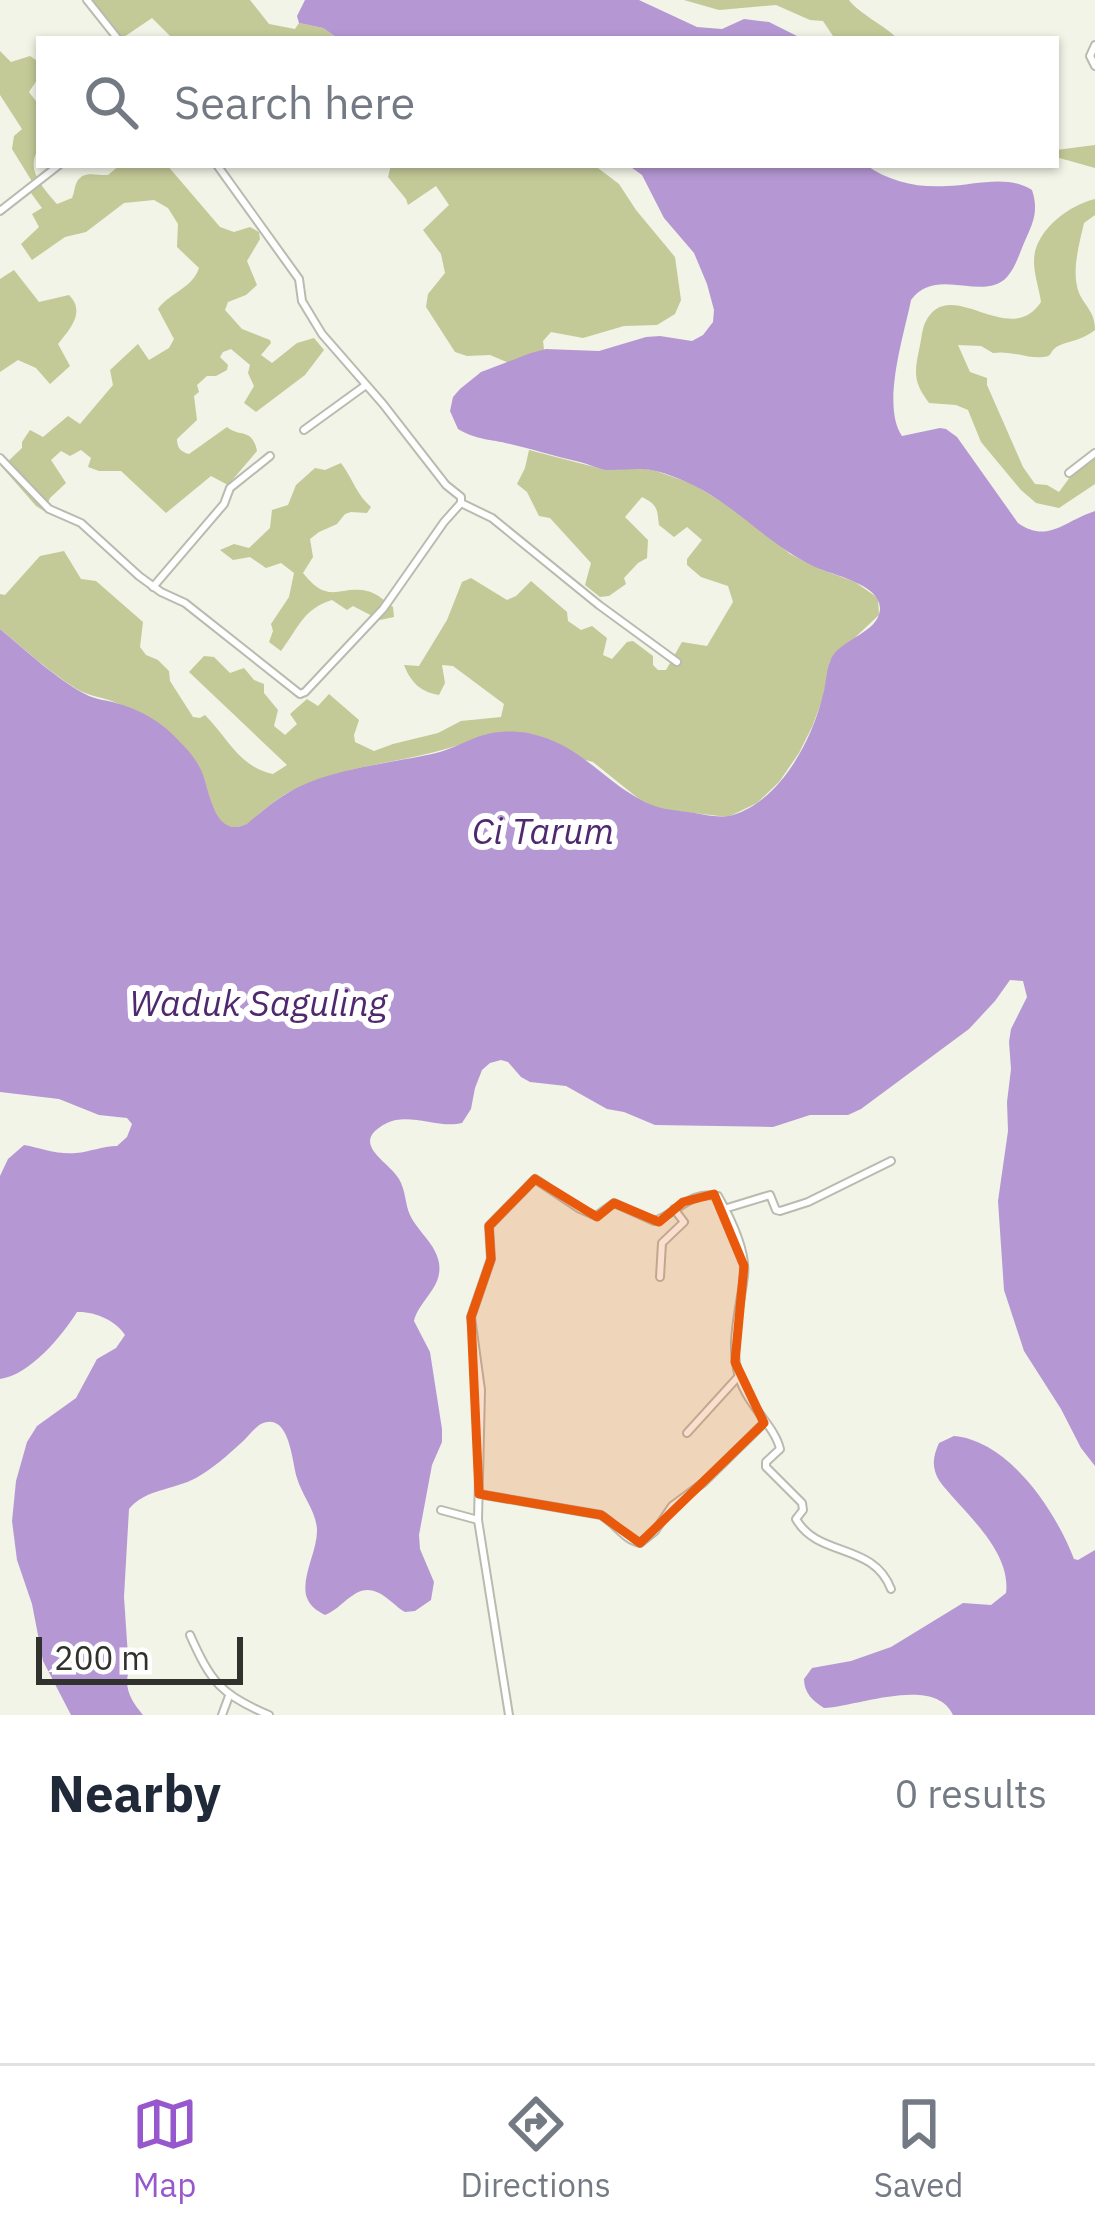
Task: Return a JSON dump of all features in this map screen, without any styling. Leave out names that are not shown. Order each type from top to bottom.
[{"type":"street","points":[[87,0],[116,36]]},
{"type":"street","points":[[1095,45],[1090,56],[1095,66]]},
{"type":"street","points":[[0,198],[3,208],[55,168]]},
{"type":"street","points":[[0,458],[49,509],[81,523],[153,587],[182,602],[303,694],[382,608],[461,497],[322,334],[302,301],[298,279],[219,168]]},
{"type":"street","points":[[304,430],[366,385]]},
{"type":"street","points":[[1069,473],[1095,453]]},
{"type":"street","points":[[153,587],[224,504],[230,488],[270,456]]},
{"type":"street","points":[[461,503],[492,518],[677,662]]},
{"type":"street","points":[[724,1209],[770,1195],[779,1211],[808,1202],[891,1161]]},
{"type":"street","points":[[509,1715],[478,1520],[480,1380],[471,1317],[491,1259],[489,1226],[535,1179],[596,1216],[614,1203],[654,1221],[683,1202],[718,1196],[744,1266],[736,1330],[738,1377],[780,1446],[764,1464],[802,1503],[796,1523],[832,1546],[872,1562],[891,1588]]},
{"type":"street","points":[[660,1277],[662,1244],[683,1223],[674,1209]]},
{"type":"street","points":[[686,1433],[738,1377]]},
{"type":"street","points":[[479,1494],[601,1515],[628,1539],[640,1543],[672,1506],[723,1465],[764,1423]]},
{"type":"street","points":[[441,1510],[478,1520]]},
{"type":"street","points":[[190,1634],[229,1696],[269,1715]]},
{"type":"street","points":[[222,1715],[229,1696]]},
{"type":"highlighted area","points":[[535,1179],[597,1217],[614,1203],[659,1222],[683,1202],[714,1194],[744,1266],[735,1362],[764,1423],[640,1543],[601,1515],[479,1494],[471,1317],[491,1259],[489,1226]]},
{"type":"green space","points":[[92,0],[250,0],[269,24],[295,29],[299,23],[335,36],[170,36],[152,18],[119,36]]},
{"type":"green space","points":[[684,0],[849,0],[894,36],[833,36],[823,21],[776,5],[719,10]]},
{"type":"green space","points":[[0,51],[11,62],[30,56],[36,60],[36,82],[29,92],[36,101],[34,164],[57,204],[72,198],[79,179],[86,175],[108,175],[116,168],[170,168],[220,227],[234,232],[250,227],[259,232],[260,239],[247,261],[257,285],[228,302],[225,310],[242,329],[270,340],[261,355],[272,363],[297,343],[314,338],[324,350],[305,375],[256,412],[244,403],[254,386],[250,365],[231,349],[220,357],[227,370],[197,385],[197,420],[177,439],[182,451],[189,454],[227,427],[249,436],[255,444],[257,451],[228,485],[211,476],[166,513],[121,471],[88,467],[91,458],[81,450],[70,456],[61,451],[51,460],[66,483],[44,511],[2,467],[22,448],[30,430],[43,437],[68,416],[80,424],[113,385],[110,370],[138,344],[149,360],[169,348],[174,339],[158,309],[192,281],[199,268],[177,247],[178,224],[168,208],[154,200],[124,203],[86,232],[65,237],[32,260],[21,244],[39,227],[32,214],[42,208],[31,193],[36,188],[12,149],[14,136],[22,129],[0,95]]},
{"type":"green space","points":[[1095,145],[1095,168],[1059,158],[1059,150]]},
{"type":"green space","points":[[390,168],[598,168],[619,184],[675,257],[681,300],[675,314],[657,325],[624,326],[583,338],[551,332],[543,341],[544,350],[509,363],[490,355],[455,352],[426,307],[428,294],[445,273],[441,254],[423,230],[449,205],[436,186],[408,205],[388,177]]},
{"type":"green space","points":[[1095,199],[1095,215],[1084,223],[1076,276],[1095,330],[1043,357],[958,345],[970,372],[987,378],[1023,467],[1035,484],[1059,492],[1076,469],[1095,458],[1095,484],[1059,508],[1036,503],[1021,490],[981,442],[968,410],[929,403],[918,384],[916,366],[924,326],[936,309],[949,305],[1013,319],[1028,315],[1041,302],[1034,261],[1040,240],[1064,213]]},
{"type":"green space","points":[[14,270],[39,302],[69,295],[74,301],[74,320],[58,344],[70,366],[50,384],[36,368],[18,360],[0,372],[0,279]]},
{"type":"green space","points":[[529,450],[606,470],[656,471],[693,484],[749,519],[790,554],[855,582],[878,598],[879,615],[830,661],[823,698],[799,753],[757,803],[728,817],[659,809],[593,762],[487,734],[440,751],[316,780],[281,797],[248,824],[234,827],[218,817],[194,763],[168,740],[119,704],[75,688],[0,629],[0,594],[5,595],[40,556],[64,551],[81,579],[96,581],[143,622],[140,647],[169,671],[170,681],[193,717],[205,715],[251,765],[273,774],[287,765],[189,672],[204,656],[214,657],[230,673],[244,668],[264,684],[264,693],[278,710],[274,726],[285,735],[297,724],[290,714],[307,699],[318,706],[329,694],[359,720],[355,742],[374,751],[438,733],[461,721],[501,717],[504,704],[453,666],[442,665],[445,683],[439,695],[417,686],[404,665],[419,666],[447,620],[462,582],[471,578],[507,600],[531,581],[567,612],[568,621],[581,630],[592,626],[607,638],[603,655],[612,659],[633,641],[653,656],[658,670],[666,670],[682,642],[707,646],[733,602],[728,586],[701,577],[687,565],[702,540],[687,527],[674,537],[659,525],[656,508],[642,497],[625,517],[648,540],[647,558],[624,578],[626,584],[600,597],[585,585],[591,563],[550,518],[539,516],[527,492],[517,484]]},
{"type":"green space","points":[[341,463],[371,507],[367,513],[345,514],[310,539],[313,557],[303,573],[327,592],[374,594],[393,607],[394,617],[380,620],[332,600],[308,614],[281,651],[269,642],[271,624],[289,597],[294,573],[281,563],[266,568],[250,557],[233,560],[220,550],[234,544],[249,548],[270,528],[272,510],[288,505],[296,485],[315,468],[325,470]]},
{"type":"water","points":[[305,0],[639,0],[697,27],[722,29],[744,19],[769,22],[797,36],[335,36],[299,23],[297,16]]},
{"type":"water","name":"Waduk Saguling","points":[[632,168],[871,168],[915,185],[1002,181],[1032,190],[1032,223],[1007,277],[985,287],[933,285],[911,300],[896,370],[894,407],[902,436],[940,428],[957,437],[1018,523],[1029,529],[1056,529],[1095,511],[1095,1466],[1024,1351],[1004,1290],[998,1201],[1008,1131],[1009,1042],[1027,997],[1023,981],[1010,980],[969,1029],[861,1109],[848,1115],[810,1115],[773,1127],[655,1125],[607,1109],[566,1086],[530,1082],[501,1060],[482,1070],[462,1123],[396,1120],[371,1138],[374,1152],[399,1179],[410,1215],[439,1263],[434,1287],[414,1321],[430,1352],[442,1429],[419,1535],[434,1582],[431,1600],[405,1612],[379,1593],[364,1590],[325,1615],[313,1607],[305,1587],[316,1539],[315,1517],[299,1485],[284,1431],[278,1424],[261,1424],[202,1474],[143,1497],[129,1509],[124,1597],[127,1683],[143,1715],[71,1715],[43,1661],[17,1560],[12,1521],[16,1481],[27,1442],[37,1426],[76,1398],[97,1359],[116,1348],[125,1335],[104,1318],[77,1312],[34,1362],[0,1379],[0,1176],[8,1159],[24,1145],[69,1153],[117,1146],[132,1124],[127,1118],[99,1115],[59,1099],[0,1092],[0,629],[78,690],[134,709],[166,728],[197,762],[220,819],[236,827],[307,783],[505,732],[528,733],[562,745],[630,793],[661,808],[728,816],[766,796],[792,766],[811,731],[831,659],[878,617],[873,593],[795,556],[691,484],[659,472],[603,469],[477,437],[458,429],[450,411],[453,397],[481,372],[531,353],[599,351],[646,337],[692,341],[703,335],[713,322],[714,310],[707,284],[694,253],[664,218],[642,175]]},
{"type":"water","points":[[954,1436],[994,1451],[1012,1465],[1043,1501],[1074,1559],[1095,1550],[1095,1715],[953,1715],[944,1703],[914,1695],[824,1708],[807,1692],[804,1679],[812,1668],[891,1647],[963,1603],[991,1605],[1006,1593],[997,1553],[936,1474],[939,1443]]},
{"type":"water label","name":"Ci Tarum","points":[[543,830]]}]
